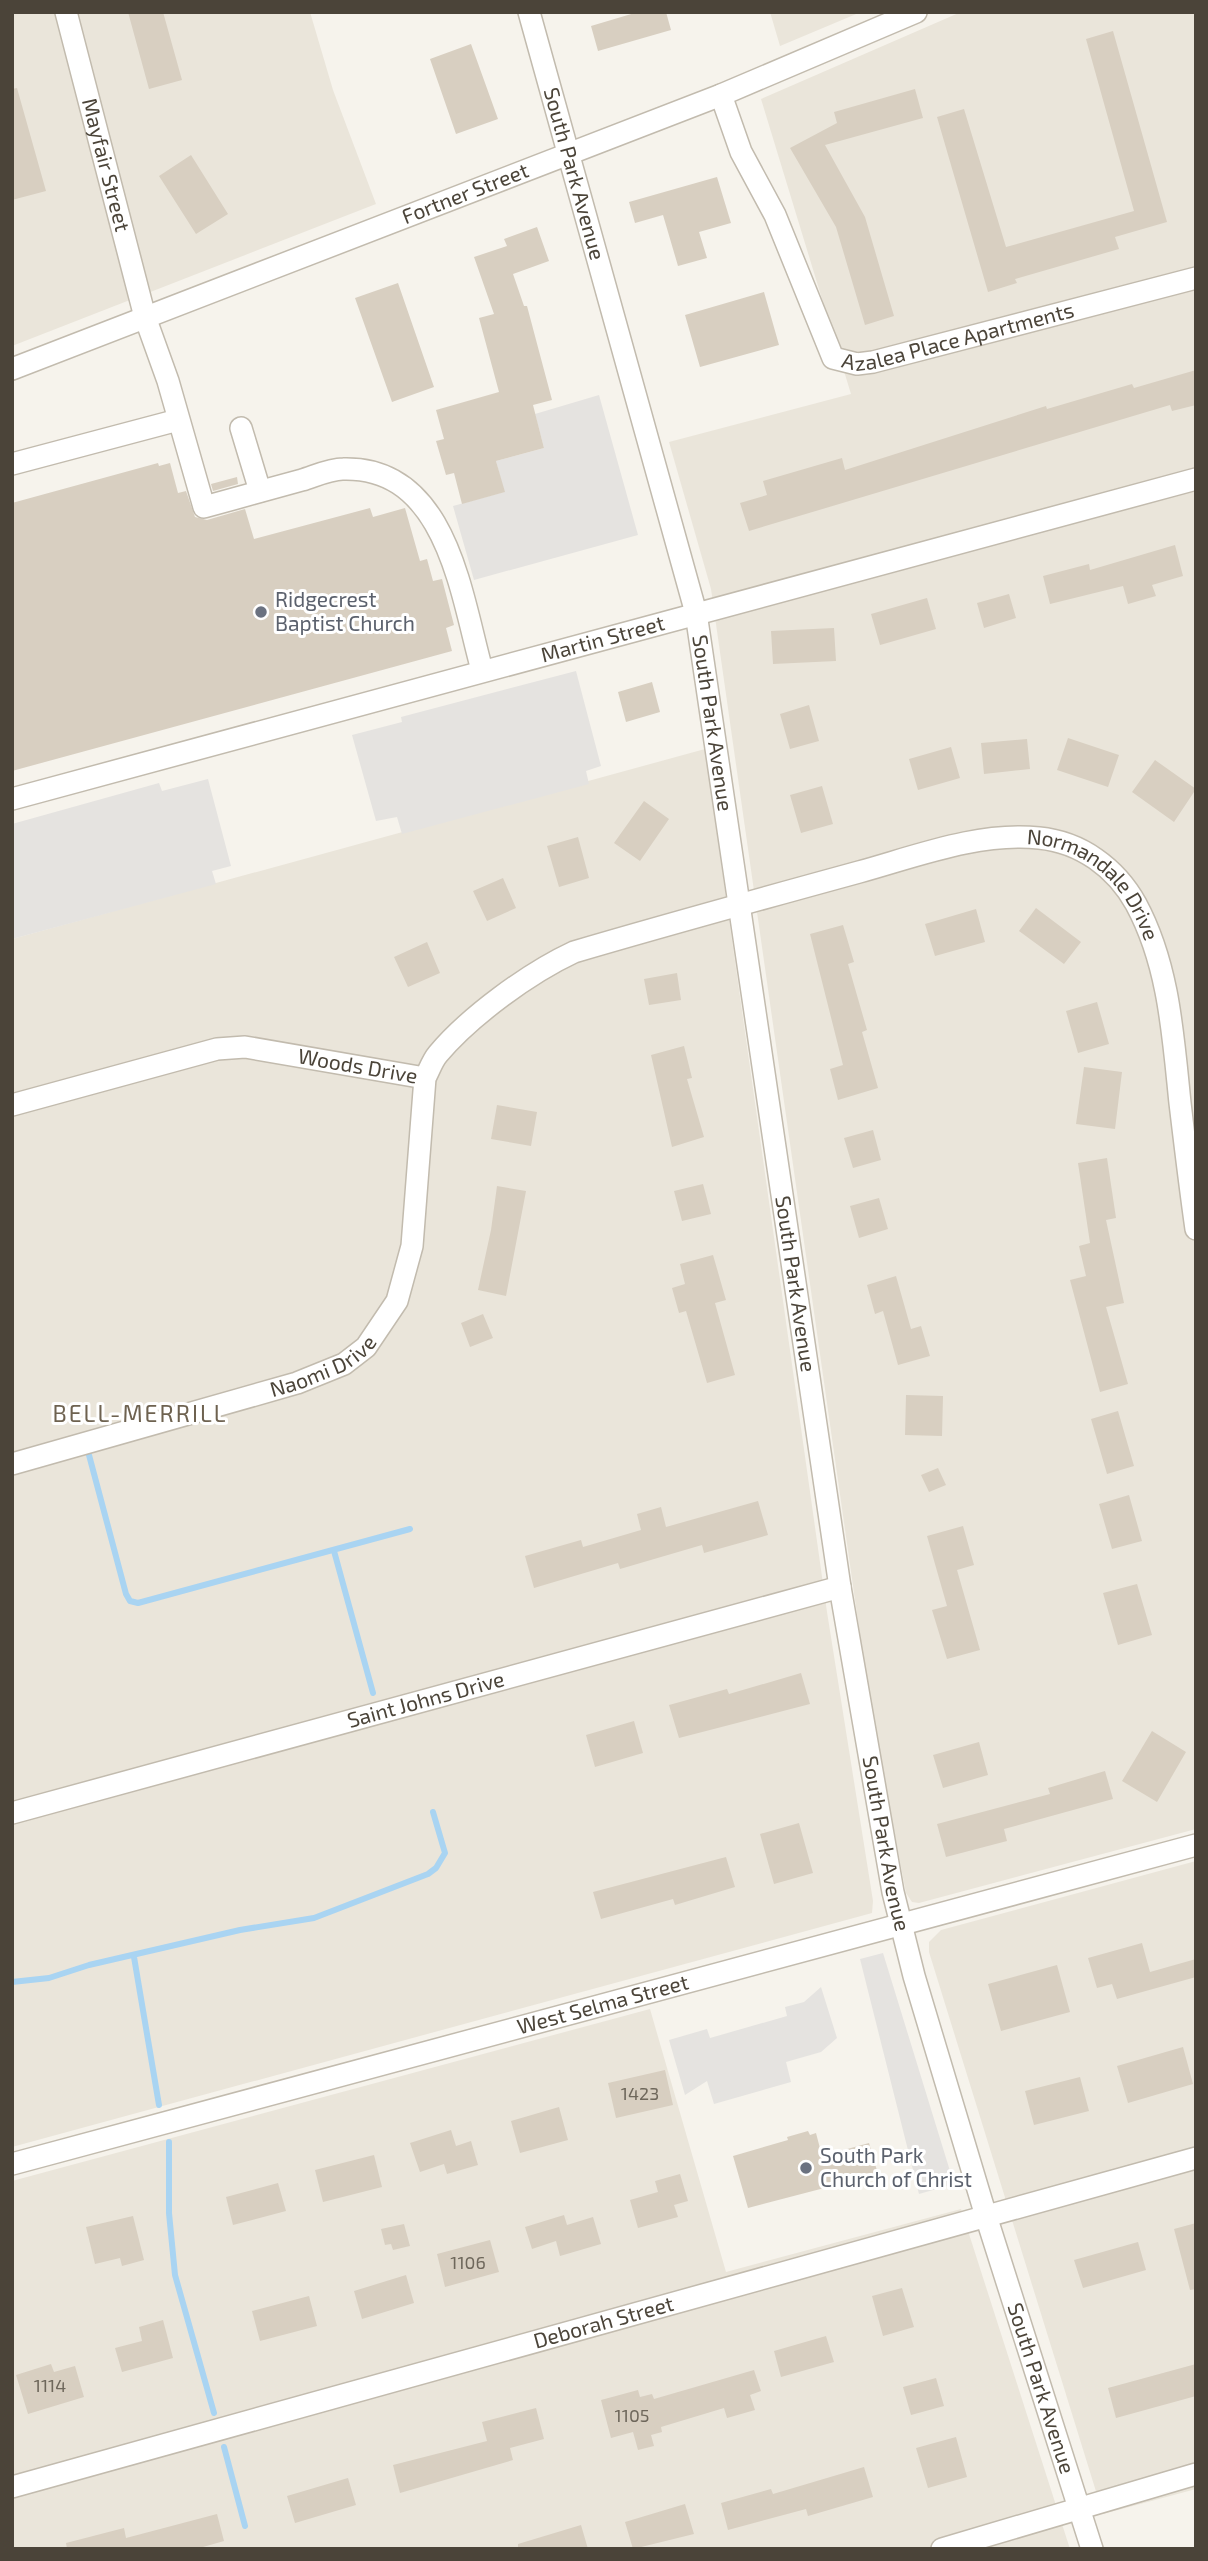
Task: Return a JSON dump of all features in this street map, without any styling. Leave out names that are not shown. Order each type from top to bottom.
[{"type":"street","name":"Mayfair Street","points":[[66,12],[145,317],[168,381],[204,507],[260,492]]},
{"type":"street","name":"South Park Avenue","points":[[529,12],[696,614],[840,1587],[901,1924],[986,2216],[1092,2549]]},
{"type":"street","name":"Fortner Street","points":[[12,369],[721,95],[876,20],[916,12]]},
{"type":"street","name":"Azalea Place Apartments","points":[[721,95],[741,152],[775,215],[833,358],[856,365],[873,362],[1196,278]]},
{"type":"street","points":[[12,464],[178,420]]},
{"type":"street","points":[[241,428],[260,492],[342,469],[377,472],[411,492],[436,520],[450,554],[482,670]]},
{"type":"street","name":"Martin Street","points":[[12,799],[1196,479]]},
{"type":"street","name":"Normandale Drive","points":[[740,904],[993,837],[1042,838],[1069,844],[1094,857],[1125,887],[1136,905],[1158,958],[1171,1010],[1196,1229]]},
{"type":"street","name":"Woods Drive","points":[[12,1105],[217,1049],[245,1047],[425,1079],[436,1056],[475,1018],[555,961],[574,952],[740,904]]},
{"type":"street","name":"Naomi Drive","points":[[12,1464],[297,1384],[344,1364],[366,1347],[397,1301],[410,1256],[425,1079]]},
{"type":"street","name":"Saint Johns Drive","points":[[12,1812],[840,1587]]},
{"type":"street","name":"West Selma Street","points":[[12,2164],[1196,1845]]},
{"type":"street","name":"Deborah Street","points":[[12,2487],[1196,2158]]},
{"type":"street","points":[[942,2549],[1196,2474]]},
{"type":"shaded area","points":[[12,12],[310,12],[333,90],[376,204],[12,346]]},
{"type":"shaded area","points":[[770,12],[861,12],[780,46]]},
{"type":"shaded area","points":[[961,12],[1196,12],[1196,1829],[919,1903],[912,1902],[906,1893],[870,1705],[711,589],[669,442],[851,394],[761,99]]},
{"type":"shaded area","points":[[599,395],[638,535],[474,580],[453,506],[504,492],[496,461],[544,448],[535,414]]},
{"type":"shaded area","points":[[576,671],[601,766],[586,771],[589,784],[402,834],[397,817],[376,821],[352,735],[402,722],[401,717]]},
{"type":"shaded area","points":[[705,749],[827,1612],[873,1901],[872,1913],[12,2147],[12,939]]},
{"type":"shaded area","points":[[208,779],[231,866],[212,871],[216,884],[12,939],[12,824],[159,783],[162,791]]},
{"type":"shaded area","points":[[1196,1861],[1196,2489],[1103,2514],[929,1952],[929,1942],[941,1930]]},
{"type":"shaded area","points":[[883,1953],[954,2184],[919,2194],[860,1959]]},
{"type":"shaded area","points":[[821,1987],[837,2038],[821,2052],[786,2062],[791,2082],[714,2104],[707,2081],[685,2095],[669,2040],[707,2029],[710,2038],[787,2016],[785,2007],[804,2002]]},
{"type":"shaded area","points":[[650,2009],[726,2272],[961,2209],[1070,2549],[12,2549],[12,2181]]},
{"type":"building","points":[[128,12],[163,12],[182,80],[149,89]]},
{"type":"building","points":[[638,12],[666,12],[671,30],[598,51],[591,26]]},
{"type":"building","points":[[1113,31],[1167,222],[1115,237],[1119,249],[1015,279],[1017,283],[988,292],[937,117],[964,109],[1006,247],[1134,211],[1086,39]]},
{"type":"building","points":[[471,44],[498,119],[456,134],[430,59]]},
{"type":"building","points":[[17,88],[46,191],[12,200],[12,89]]},
{"type":"building","points":[[915,89],[923,118],[825,145],[865,217],[894,316],[865,325],[836,227],[790,148],[837,123],[834,112]]},
{"type":"building","points":[[191,155],[228,214],[196,234],[159,176]]},
{"type":"building","points":[[717,177],[731,223],[699,232],[707,258],[678,266],[663,215],[635,223],[629,202]]},
{"type":"building","points":[[537,227],[549,261],[513,274],[524,306],[527,306],[552,400],[533,405],[544,448],[496,461],[505,492],[462,504],[454,473],[446,475],[436,441],[444,439],[436,410],[499,392],[479,318],[494,314],[474,257],[507,246],[504,239]]},
{"type":"building","points":[[398,283],[434,387],[392,402],[355,298]]},
{"type":"building","points":[[764,292],[779,345],[700,367],[685,315]]},
{"type":"building","points":[[1196,370],[1196,405],[1172,411],[1170,405],[749,531],[740,503],[767,495],[763,481],[842,458],[845,470],[1046,406],[1047,409],[1132,384],[1134,388]]},
{"type":"building","name":"Ridgecrest Baptist Church","points":[[158,463],[159,466],[170,463],[178,493],[186,491],[195,517],[207,520],[245,509],[254,539],[370,508],[373,517],[405,508],[420,561],[427,559],[433,581],[442,579],[454,625],[446,628],[452,651],[12,771],[12,503]]},
{"type":"building","points":[[237,477],[238,484],[213,491],[211,484]]},
{"type":"building","points":[[1175,545],[1183,576],[1152,585],[1156,596],[1128,604],[1123,586],[1050,604],[1043,576],[1089,564],[1090,570]]},
{"type":"building","points":[[1009,594],[1016,618],[984,628],[977,603]]},
{"type":"building","points":[[927,598],[936,629],[880,645],[871,614]]},
{"type":"building","points":[[834,628],[836,661],[773,664],[771,631]]},
{"type":"building","points":[[652,682],[660,712],[626,722],[618,692]]},
{"type":"building","points":[[809,705],[819,741],[790,749],[780,714]]},
{"type":"building","points":[[1068,738],[1119,755],[1108,787],[1057,770]]},
{"type":"building","points":[[1027,739],[1030,769],[984,774],[981,743]]},
{"type":"building","points":[[951,747],[960,778],[918,790],[909,759]]},
{"type":"building","points":[[1155,760],[1196,789],[1174,822],[1132,792]]},
{"type":"building","points":[[822,786],[833,824],[801,833],[790,795]]},
{"type":"building","points":[[644,801],[669,819],[640,861],[614,843]]},
{"type":"building","points":[[578,837],[589,878],[559,887],[547,846]]},
{"type":"building","points":[[503,878],[516,908],[487,921],[473,891]]},
{"type":"building","points":[[1036,908],[1081,942],[1064,964],[1019,931]]},
{"type":"building","points":[[976,909],[985,942],[935,956],[925,924]]},
{"type":"building","points":[[843,925],[854,962],[848,964],[867,1030],[862,1032],[878,1088],[838,1100],[830,1069],[843,1065],[810,934]]},
{"type":"building","points":[[427,942],[440,973],[408,987],[394,957]]},
{"type":"building","points":[[677,973],[681,1000],[649,1005],[644,979]]},
{"type":"building","points":[[1097,1002],[1109,1044],[1078,1053],[1066,1011]]},
{"type":"building","points":[[684,1046],[692,1078],[687,1079],[704,1137],[672,1147],[651,1055]]},
{"type":"building","points":[[1084,1067],[1122,1072],[1115,1129],[1076,1124]]},
{"type":"building","points":[[497,1105],[537,1112],[531,1146],[491,1139]]},
{"type":"building","points":[[873,1130],[881,1160],[853,1168],[844,1138]]},
{"type":"building","points":[[1107,1158],[1116,1218],[1106,1220],[1124,1303],[1106,1307],[1128,1384],[1100,1392],[1070,1280],[1086,1276],[1079,1246],[1090,1243],[1078,1163]]},
{"type":"building","points":[[703,1184],[711,1214],[682,1221],[674,1191]]},
{"type":"building","points":[[497,1186],[526,1191],[506,1296],[478,1290]]},
{"type":"building","points":[[879,1198],[888,1229],[859,1238],[850,1206]]},
{"type":"building","points":[[713,1255],[726,1300],[715,1303],[735,1375],[707,1383],[686,1311],[679,1313],[672,1288],[685,1284],[680,1264]]},
{"type":"building","points":[[896,1276],[911,1329],[921,1326],[930,1356],[898,1365],[883,1311],[875,1314],[867,1285]]},
{"type":"building","points":[[483,1314],[493,1338],[470,1347],[461,1323]]},
{"type":"building","points":[[906,1395],[943,1396],[942,1436],[905,1435]]},
{"type":"building","points":[[1118,1411],[1134,1466],[1107,1474],[1091,1419]]},
{"type":"building","points":[[938,1468],[946,1485],[929,1492],[921,1475]]},
{"type":"building","points":[[1129,1495],[1142,1541],[1112,1549],[1099,1504]]},
{"type":"building","points":[[758,1501],[768,1535],[704,1553],[702,1545],[620,1569],[618,1563],[534,1588],[525,1556],[581,1540],[583,1547],[641,1530],[637,1514],[661,1507],[666,1527]]},
{"type":"building","points":[[963,1526],[974,1565],[957,1570],[980,1650],[947,1659],[932,1610],[947,1606],[927,1536]]},
{"type":"building","points":[[1137,1584],[1152,1635],[1118,1645],[1103,1593]]},
{"type":"building","points":[[801,1673],[810,1704],[679,1738],[669,1705],[727,1689],[729,1694]]},
{"type":"building","points":[[634,1721],[643,1753],[595,1767],[586,1735]]},
{"type":"building","points":[[1152,1731],[1186,1752],[1157,1802],[1122,1781]]},
{"type":"building","points":[[979,1742],[988,1775],[943,1788],[933,1755]]},
{"type":"building","points":[[1105,1771],[1113,1799],[1004,1829],[1007,1841],[946,1857],[937,1824],[1050,1794],[1048,1788]]},
{"type":"building","points":[[799,1823],[813,1873],[774,1884],[760,1834]]},
{"type":"building","points":[[726,1857],[735,1887],[675,1905],[673,1899],[601,1919],[593,1892]]},
{"type":"building","points":[[1142,1943],[1150,1972],[1196,1959],[1196,1977],[1117,1999],[1112,1984],[1097,1988],[1088,1958]]},
{"type":"building","points":[[1057,1965],[1070,2012],[1001,2031],[988,1984]]},
{"type":"building","points":[[1183,2047],[1193,2084],[1128,2103],[1117,2066]]},
{"type":"building","points":[[665,2070],[673,2105],[616,2118],[608,2083]]},
{"type":"building","points":[[1080,2077],[1089,2111],[1034,2125],[1025,2091]]},
{"type":"building","points":[[559,2107],[568,2140],[520,2153],[511,2121]]},
{"type":"building","points":[[451,2130],[456,2146],[471,2141],[478,2165],[447,2174],[444,2164],[420,2172],[410,2143]]},
{"type":"building","name":"South Park Church of Christ","points":[[808,2131],[810,2135],[816,2133],[822,2156],[869,2143],[878,2174],[748,2208],[733,2156],[788,2140],[787,2137]]},
{"type":"building","points":[[374,2155],[382,2187],[323,2202],[315,2170]]},
{"type":"building","points":[[680,2174],[688,2201],[674,2205],[678,2217],[638,2228],[630,2200],[658,2192],[655,2181]]},
{"type":"building","points":[[278,2183],[286,2211],[233,2225],[226,2197]]},
{"type":"building","points":[[564,2215],[567,2225],[593,2217],[601,2244],[560,2256],[556,2241],[532,2249],[525,2227]]},
{"type":"building","points":[[133,2216],[144,2260],[122,2266],[120,2258],[95,2264],[86,2227]]},
{"type":"building","points":[[1196,2223],[1196,2289],[1190,2290],[1174,2229]]},
{"type":"building","points":[[404,2224],[410,2246],[393,2250],[391,2244],[385,2245],[381,2229]]},
{"type":"building","points":[[490,2240],[499,2272],[445,2287],[437,2254]]},
{"type":"building","points":[[1138,2242],[1146,2270],[1083,2288],[1074,2260]]},
{"type":"building","points":[[406,2275],[414,2303],[362,2319],[354,2291]]},
{"type":"building","points":[[902,2288],[914,2327],[883,2336],[872,2296]]},
{"type":"building","points":[[309,2296],[317,2326],[260,2341],[252,2311]]},
{"type":"building","points":[[163,2320],[173,2358],[122,2372],[115,2348],[142,2341],[139,2327]]},
{"type":"building","points":[[826,2336],[834,2362],[781,2377],[774,2351]]},
{"type":"building","points":[[51,2364],[54,2372],[75,2366],[84,2397],[28,2414],[16,2375]]},
{"type":"building","points":[[1196,2364],[1196,2396],[1116,2418],[1108,2388]]},
{"type":"building","points":[[754,2370],[761,2391],[750,2395],[755,2410],[727,2418],[724,2408],[661,2427],[662,2432],[651,2435],[654,2446],[638,2450],[633,2432],[611,2438],[601,2400],[638,2390],[640,2397],[652,2394],[654,2399]]},
{"type":"building","points":[[936,2378],[944,2406],[911,2415],[903,2387]]},
{"type":"building","points":[[536,2408],[544,2439],[510,2448],[513,2460],[400,2493],[393,2465],[487,2441],[482,2422]]},
{"type":"building","points":[[956,2437],[967,2477],[928,2488],[916,2448]]},
{"type":"building","points":[[864,2467],[873,2497],[808,2516],[806,2509],[728,2530],[721,2503],[771,2489],[773,2494]]},
{"type":"building","points":[[348,2478],[356,2505],[295,2523],[287,2496]]},
{"type":"building","points":[[685,2504],[694,2534],[633,2549],[625,2522]]},
{"type":"building","points":[[217,2514],[224,2541],[196,2549],[67,2549],[66,2543],[124,2528],[126,2538]]},
{"type":"building","points":[[581,2525],[588,2549],[518,2549],[518,2544]]},
{"type":"waterway","points":[[89,1455],[126,1594],[130,1601],[138,1603],[410,1529]]},
{"type":"waterway","points":[[334,1551],[373,1693]]},
{"type":"waterway","points":[[12,1982],[49,1978],[89,1965],[240,1930],[314,1918],[428,1874],[436,1868],[445,1853],[433,1812]]},
{"type":"waterway","points":[[134,1957],[159,2105]]},
{"type":"waterway","points":[[169,2142],[169,2213],[175,2275],[214,2413]]},
{"type":"waterway","points":[[224,2447],[245,2526]]},
{"type":"place","name":"Ridgecrest Baptist Church","points":[[261,612]]},
{"type":"place","name":"South Park Church of Christ","points":[[806,2168]]},
{"type":"district","name":"BELL-MERRILL","points":[[140,1414]]}]
